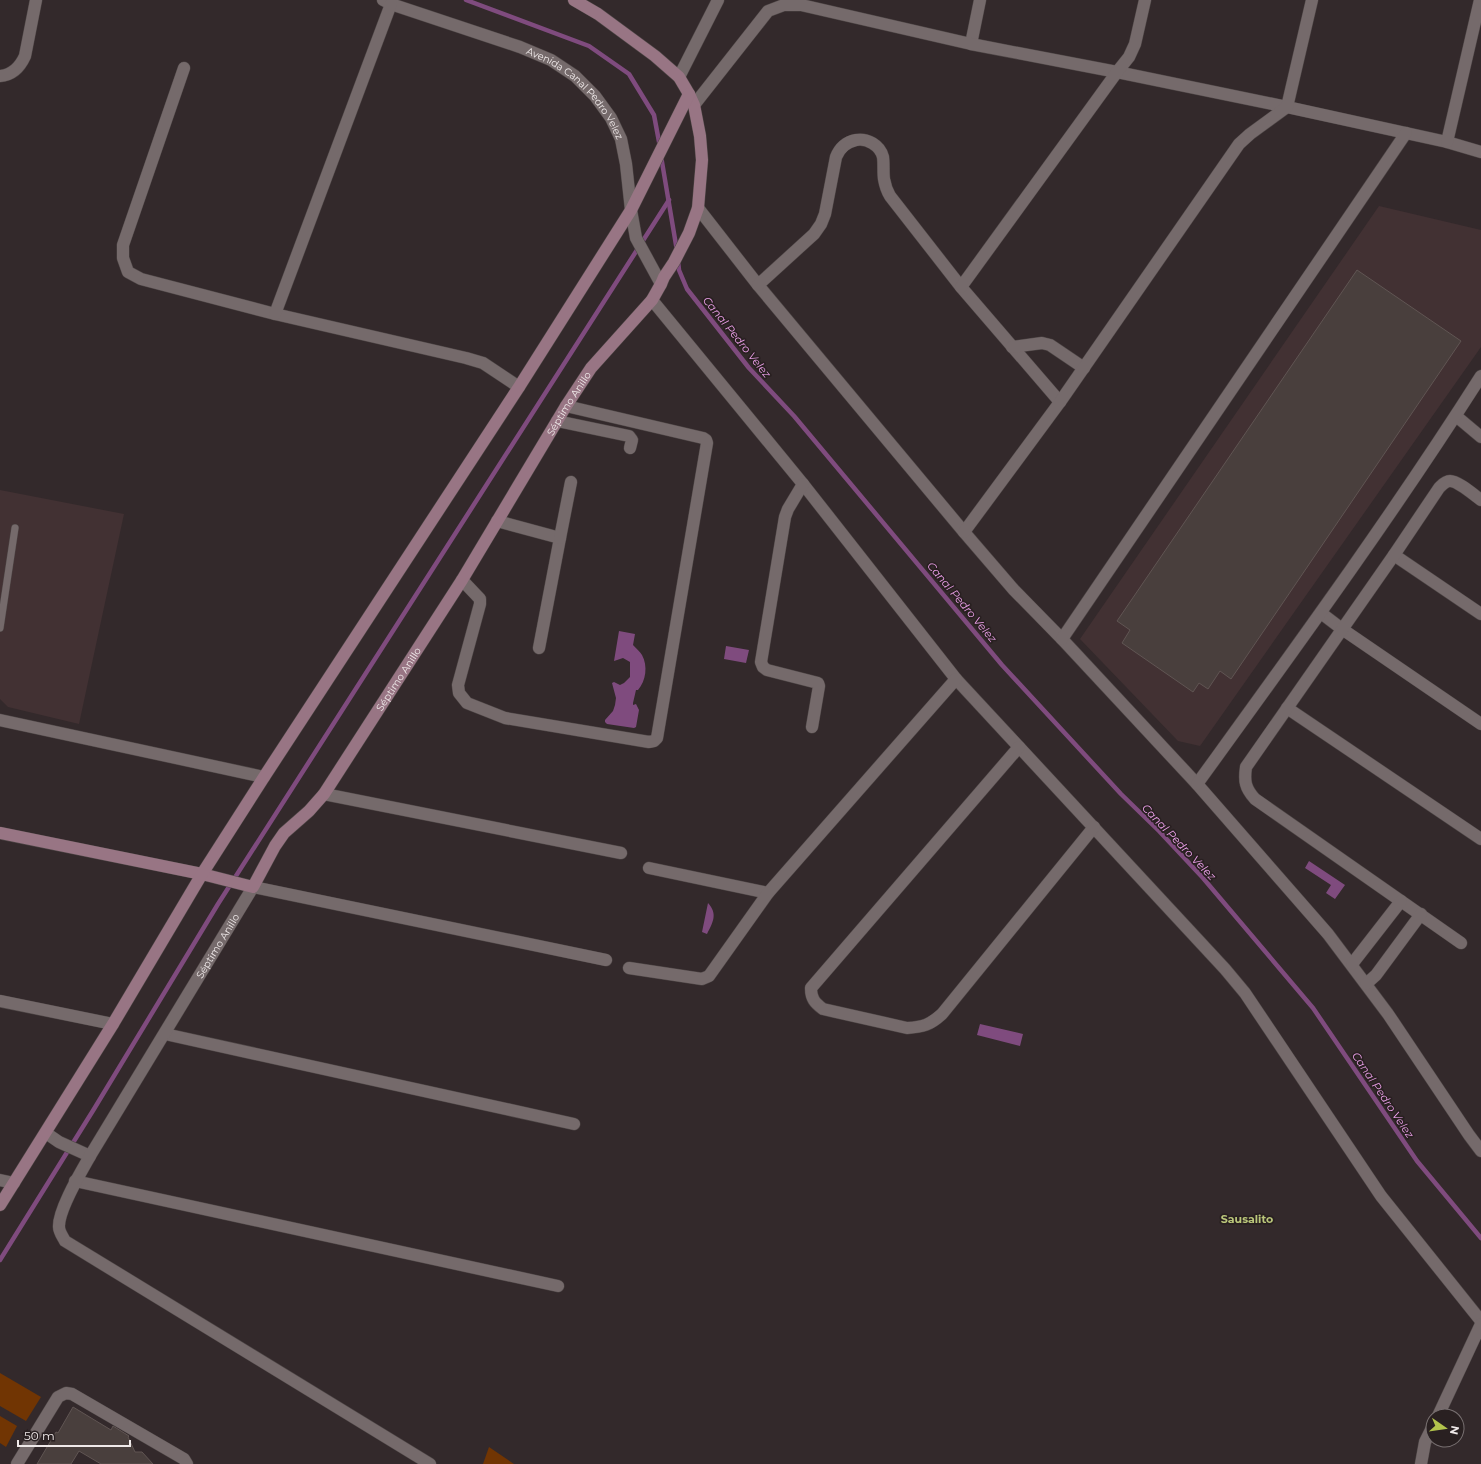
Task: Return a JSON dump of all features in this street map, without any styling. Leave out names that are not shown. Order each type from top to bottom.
[{"type":"street","points":[[0,76],[9,75],[21,64],[36,0]]},
{"type":"street","points":[[574,0],[598,14],[655,56],[679,77],[691,100]]},
{"type":"street","points":[[679,77],[718,0]]},
{"type":"street","points":[[971,44],[980,0]]},
{"type":"street","points":[[961,287],[1129,57],[1135,44],[1145,0]]},
{"type":"street","points":[[964,532],[1060,402],[1239,144],[1250,134],[1287,107],[1312,0]]},
{"type":"street","points":[[1447,142],[1480,0]]},
{"type":"street","points":[[275,314],[387,2]]},
{"type":"street","name":"Avenida Canal Pedro Velez","points":[[387,2],[520,47],[550,60],[575,76],[599,101],[611,118],[621,139],[636,238],[648,261],[663,280]]},
{"type":"street","points":[[0,1205],[114,1024],[202,874],[519,387],[631,210],[675,123],[691,100],[768,11],[787,3],[801,5],[971,44],[1287,107],[1447,142],[1481,152]]},
{"type":"street","points":[[184,68],[123,245],[123,258],[128,272],[141,279],[275,314],[483,363],[519,387]]},
{"type":"street","name":"Séptimo Anillo","points":[[430,1464],[65,1242],[59,1229],[60,1217],[75,1182],[90,1156],[253,887],[275,846],[284,834],[309,811],[324,794],[462,580],[566,406],[591,368],[652,300],[674,262],[689,232],[698,208],[702,160],[700,136],[691,100]]},
{"type":"street","points":[[1062,639],[1406,133]]},
{"type":"street","points":[[758,285],[814,234],[822,224],[836,157],[840,148],[847,142],[865,139],[873,143],[883,156],[884,180],[890,196],[961,287],[1060,402]]},
{"type":"street","points":[[698,208],[758,285],[1014,590],[1062,639],[1197,784],[1328,934],[1352,964],[1481,1151]]},
{"type":"street","points":[[652,300],[803,484],[956,678],[1225,969],[1245,993],[1380,1196],[1481,1322],[1442,1408]]},
{"type":"street","points":[[1012,347],[1042,343],[1050,345],[1084,368]]},
{"type":"street","points":[[1197,784],[1321,614],[1456,416],[1481,376]]},
{"type":"street","points":[[462,580],[480,599],[480,604],[458,685],[459,693],[467,703],[504,718],[649,742],[654,741],[657,738],[707,443],[703,438],[566,406]]},
{"type":"street","points":[[1456,416],[1481,437]]},
{"type":"street","points":[[557,422],[629,436],[632,440],[630,448]]},
{"type":"street","points":[[1461,943],[1255,799],[1249,792],[1244,778],[1246,767],[1439,488],[1444,483],[1450,481],[1456,483],[1481,500]]},
{"type":"street","points":[[539,648],[571,482]]},
{"type":"street","points":[[803,484],[785,517],[761,662],[763,667],[767,670],[818,683],[819,686],[812,727]]},
{"type":"street","points":[[497,522],[560,538]]},
{"type":"street","points":[[1394,555],[1481,614]]},
{"type":"street","points":[[1321,614],[1481,724]]},
{"type":"street","points":[[629,968],[702,979],[710,976],[768,893],[956,678]]},
{"type":"street","points":[[1287,708],[1481,839]]},
{"type":"street","points":[[0,720],[264,777]]},
{"type":"street","points":[[1019,747],[811,988],[811,996],[815,1003],[823,1009],[907,1028],[919,1027],[932,1023],[942,1014],[1094,827]]},
{"type":"street","points":[[324,794],[622,853]]},
{"type":"street","points":[[0,833],[202,874],[253,887],[606,960]]},
{"type":"street","points":[[649,868],[768,893]]},
{"type":"street","points":[[1352,964],[1401,901]]},
{"type":"street","points":[[1366,984],[1376,975],[1421,914]]},
{"type":"street","points":[[0,1001],[114,1024]]},
{"type":"street","points":[[164,1034],[574,1124]]},
{"type":"street","points":[[46,1133],[59,1142],[90,1156]]},
{"type":"street","points":[[0,1180],[14,1183]]},
{"type":"street","points":[[75,1182],[558,1286]]},
{"type":"street","points":[[17,1464],[58,1397],[66,1393],[72,1394],[184,1459],[187,1464]]},
{"type":"street","points":[[1421,1464],[1425,1446]]},
{"type":"lane","points":[[0,628],[15,528]]},
{"type":"shaded area","points":[[1379,206],[1481,230],[1481,347],[1200,746],[1178,741],[1080,639]]},
{"type":"shaded area","points":[[0,490],[124,514],[79,724],[8,707],[0,699]]},
{"type":"shaded area","points":[[619,631],[635,634],[633,645],[642,655],[645,664],[643,682],[638,690],[636,690],[633,703],[633,705],[636,704],[639,710],[636,727],[634,728],[607,724],[605,722],[613,711],[615,705],[616,698],[612,683],[614,682],[620,685],[630,677],[630,662],[623,658],[614,661]]},
{"type":"shaded area","points":[[726,646],[749,650],[746,663],[724,659]]},
{"type":"shaded area","points":[[1309,861],[1345,885],[1335,899],[1326,893],[1331,885],[1305,868]]},
{"type":"shaded area","points":[[708,903],[713,911],[714,918],[707,934],[702,932]]},
{"type":"shaded area","points":[[980,1024],[1023,1034],[1020,1046],[977,1035]]},
{"type":"shaded area","points":[[0,1373],[41,1397],[26,1421],[0,1406]]},
{"type":"shaded area","points":[[0,1416],[17,1426],[6,1447],[0,1443]]},
{"type":"shaded area","points":[[489,1447],[514,1464],[483,1464]]},
{"type":"building","points":[[1357,270],[1461,341],[1231,679],[1220,671],[1208,689],[1199,683],[1193,692],[1122,643],[1130,630],[1117,621]]},
{"type":"building","points":[[73,1407],[111,1430],[113,1426],[129,1436],[128,1437],[135,1452],[142,1452],[153,1464],[101,1464],[79,1451],[71,1464],[37,1464],[56,1432],[58,1433]]},
{"type":"waterway","name":"Canal Pedro Velez","points":[[466,0],[589,46],[629,74],[654,115],[660,147]]},
{"type":"waterway","name":"Canal Pedro Velez","points":[[661,156],[677,251]]},
{"type":"waterway","points":[[0,1260],[94,1109],[218,904],[669,200]]},
{"type":"waterway","name":"Canal Pedro Velez","points":[[678,261],[679,270],[687,289],[749,368],[794,416],[1002,665],[1121,794],[1159,831],[1203,878],[1313,1008],[1417,1161],[1481,1238]]},
{"type":"district","name":"Sausalito","points":[[1247,1219]]}]
